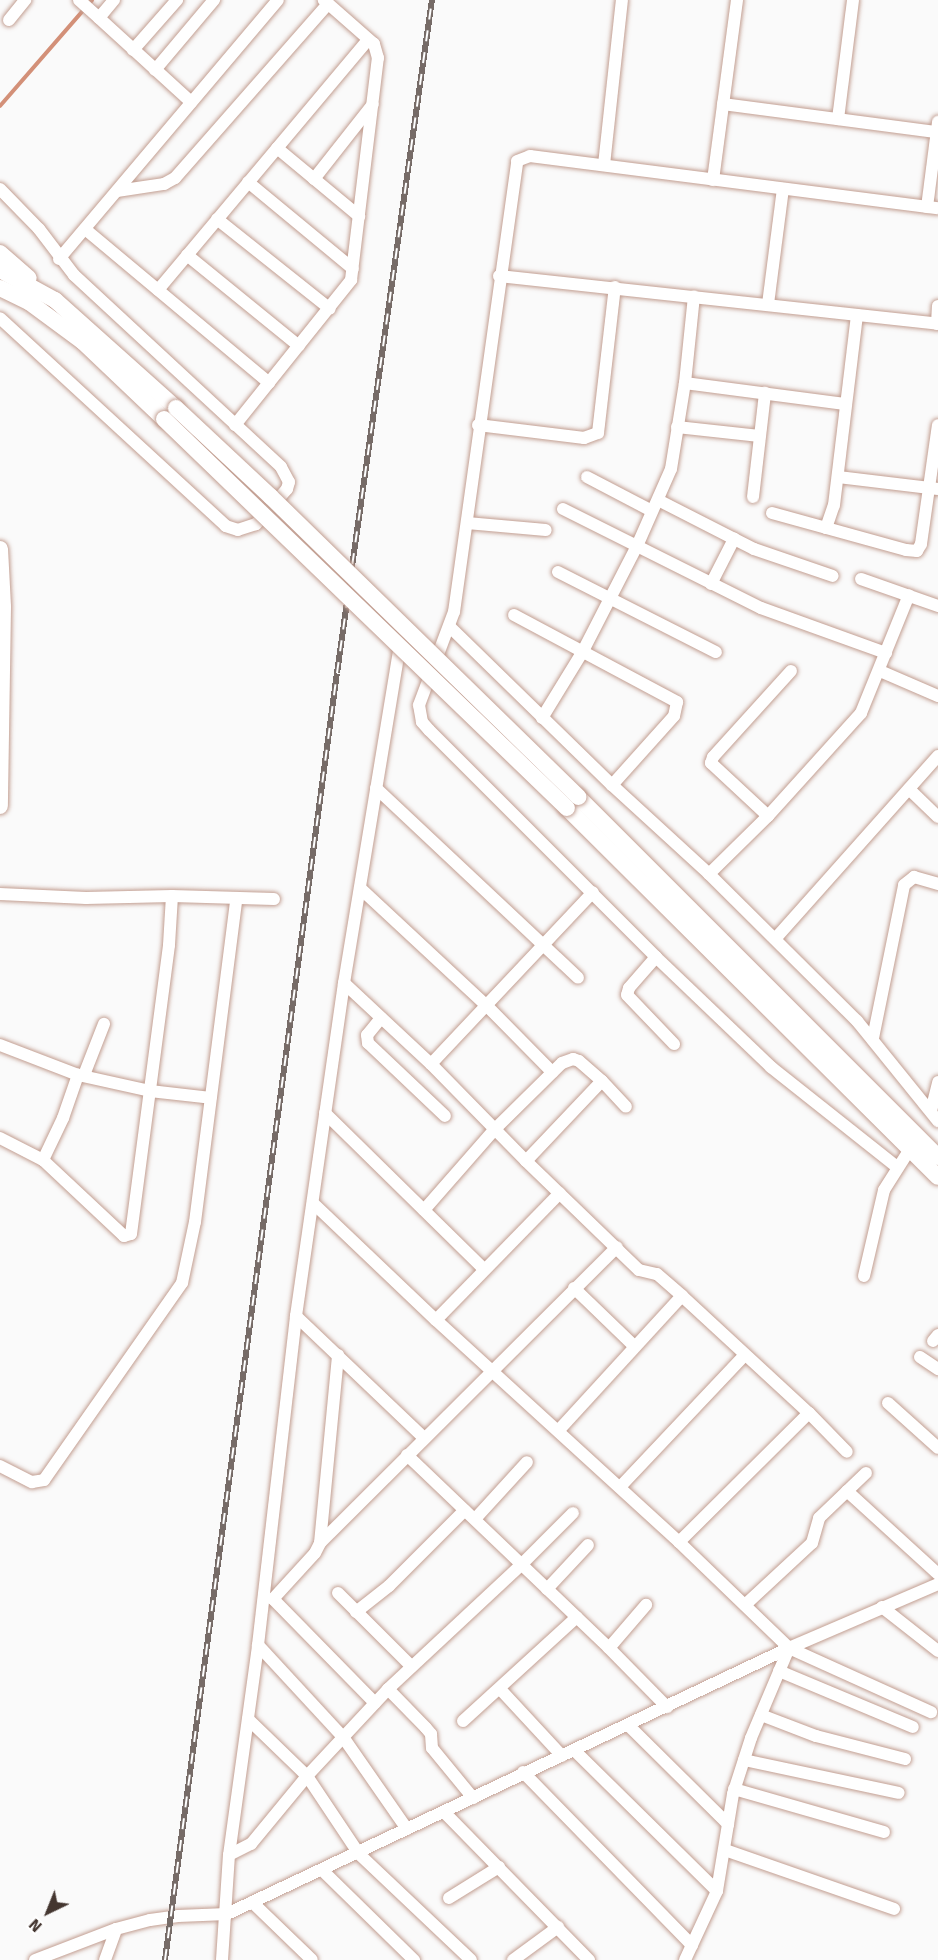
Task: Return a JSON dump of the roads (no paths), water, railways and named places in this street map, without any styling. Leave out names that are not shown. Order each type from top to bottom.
[{"type":"street","points":[[9,20],[25,0]]},
{"type":"street","points":[[79,0],[191,102]]},
{"type":"street","points":[[96,15],[114,0]]},
{"type":"street","points":[[134,50],[177,0]]},
{"type":"street","points":[[156,70],[214,0]]},
{"type":"street","points":[[59,259],[278,0]]},
{"type":"street","points":[[604,165],[622,0]]},
{"type":"street","points":[[713,180],[737,0]]},
{"type":"street","points":[[837,119],[854,0]]},
{"type":"street","points":[[117,191],[164,184],[180,174],[326,2],[377,50],[373,104],[353,269],[349,285],[235,425]]},
{"type":"street","points":[[158,290],[368,40]]},
{"type":"street","points":[[314,179],[373,104]]},
{"type":"street","points":[[723,104],[837,119],[938,127],[932,208],[530,156],[517,161],[478,425],[467,524],[450,627],[419,705],[423,722],[657,957],[771,1067],[897,1167]]},
{"type":"street","points":[[277,148],[359,216]]},
{"type":"street","points":[[248,182],[353,269]]},
{"type":"street","points":[[0,189],[39,230],[59,259],[281,467],[289,482],[287,489],[256,524],[238,530],[226,526],[0,318]]},
{"type":"street","points":[[768,304],[783,189]]},
{"type":"street","points":[[217,219],[330,309]]},
{"type":"street","points":[[85,229],[269,383]]},
{"type":"street","points":[[0,253],[54,300],[400,645],[572,802],[938,1156]]},
{"type":"street","points":[[187,255],[299,346]]},
{"type":"street","points":[[0,270],[54,300]]},
{"type":"street","points":[[499,276],[937,324],[938,306]]},
{"type":"street","points":[[478,425],[584,438],[598,432],[615,287]]},
{"type":"street","points":[[0,288],[29,302],[83,342],[270,496],[938,1177]]},
{"type":"street","points":[[542,718],[583,651],[638,546],[671,469],[685,383],[694,296]]},
{"type":"street","points":[[826,528],[834,505],[857,315]]},
{"type":"street","points":[[685,383],[845,404]]},
{"type":"street","points":[[753,497],[765,393]]},
{"type":"street","points":[[772,513],[906,550],[917,551],[921,544],[933,489],[938,425]]},
{"type":"street","points":[[677,427],[760,436]]},
{"type":"street","points":[[587,477],[754,549],[833,576]]},
{"type":"street","points":[[838,477],[933,489]]},
{"type":"street","points":[[563,509],[761,608],[886,653]]},
{"type":"street","points":[[467,524],[546,530]]},
{"type":"street","points":[[711,584],[734,539]]},
{"type":"street","points":[[0,549],[3,607],[0,806]]},
{"type":"street","points":[[558,572],[609,600],[716,652]]},
{"type":"street","points":[[861,579],[938,606]]},
{"type":"street","points":[[709,874],[768,816],[861,713],[909,595]]},
{"type":"street","points":[[514,615],[674,699],[678,705],[674,716],[612,785]]},
{"type":"street","points":[[450,627],[612,785],[709,874],[873,1038],[934,1116]]},
{"type":"street","points":[[222,1960],[227,1914],[229,1855],[258,1645],[296,1316],[314,1204],[344,983],[400,645]]},
{"type":"street","points":[[768,816],[711,763],[713,757],[791,671]]},
{"type":"street","points":[[880,671],[938,696]]},
{"type":"street","points":[[775,939],[938,756]]},
{"type":"street","points":[[376,788],[578,978]]},
{"type":"street","points":[[909,789],[938,817]]},
{"type":"street","points":[[873,1038],[904,885],[914,877],[938,884]]},
{"type":"street","points":[[360,889],[487,1006],[552,1072]]},
{"type":"street","points":[[431,1064],[593,892]]},
{"type":"street","points":[[0,894],[86,898],[172,896],[236,900],[274,899]]},
{"type":"street","points":[[0,1138],[43,1160],[124,1236],[129,1237],[169,945],[172,896]]},
{"type":"street","points":[[0,1466],[32,1482],[44,1480],[178,1292],[186,1271],[195,1222],[236,900]]},
{"type":"street","points":[[657,957],[629,988],[627,995],[674,1044]]},
{"type":"street","points":[[344,983],[431,1064],[526,1161],[639,1270],[657,1274],[847,1452]]},
{"type":"street","points":[[381,1018],[367,1035],[368,1043],[445,1116]]},
{"type":"street","points":[[43,1160],[104,1024]]},
{"type":"street","points":[[0,1046],[81,1075],[150,1091],[211,1098]]},
{"type":"street","points":[[424,1210],[495,1129],[562,1063],[573,1059],[579,1061],[626,1107]]},
{"type":"street","points":[[526,1161],[602,1081]]},
{"type":"street","points":[[934,1116],[938,1082]]},
{"type":"street","points":[[325,1113],[484,1269]]},
{"type":"street","points":[[864,1276],[884,1190],[910,1149]]},
{"type":"street","points":[[436,1320],[560,1193]]},
{"type":"street","points":[[314,1204],[436,1320],[679,1542],[789,1648],[931,1712]]},
{"type":"street","points":[[320,1542],[617,1247]]},
{"type":"street","points":[[574,1288],[634,1347]]},
{"type":"street","points":[[559,1430],[682,1296]]},
{"type":"street","points":[[296,1316],[424,1438]]},
{"type":"street","points":[[338,1355],[320,1542],[315,1553],[273,1599],[375,1703]]},
{"type":"street","points":[[620,1487],[744,1356]]},
{"type":"street","points":[[920,1357],[938,1369]]},
{"type":"street","points":[[888,1403],[938,1448]]},
{"type":"street","points":[[679,1542],[808,1413]]},
{"type":"street","points":[[407,1455],[609,1648],[667,1707]]},
{"type":"street","points":[[475,1519],[527,1462]]},
{"type":"street","points":[[745,1605],[812,1543],[819,1518],[866,1473]]},
{"type":"street","points":[[847,1491],[938,1574]]},
{"type":"street","points":[[356,1612],[389,1586],[465,1510]]},
{"type":"street","points":[[229,1855],[251,1844],[307,1776],[388,1689],[573,1513]]},
{"type":"street","points":[[547,1589],[588,1545]]},
{"type":"street","points":[[35,1960],[116,1929],[178,1916],[227,1914],[359,1854],[523,1772],[562,1756],[789,1648],[938,1584]]},
{"type":"street","points":[[338,1593],[411,1666]]},
{"type":"street","points":[[609,1648],[646,1605]]},
{"type":"street","points":[[882,1607],[938,1651]]},
{"type":"street","points":[[463,1721],[577,1617]]},
{"type":"street","points":[[258,1645],[343,1737],[407,1829]]},
{"type":"street","points":[[685,1960],[717,1891],[734,1789],[789,1648]]},
{"type":"street","points":[[780,1671],[913,1727]]},
{"type":"street","points":[[388,1689],[431,1734],[432,1748],[473,1798]]},
{"type":"street","points":[[500,1689],[562,1756]]},
{"type":"street","points":[[761,1715],[816,1736],[905,1759]]},
{"type":"street","points":[[248,1719],[307,1776],[359,1854],[471,1960]]},
{"type":"street","points":[[628,1725],[728,1824]]},
{"type":"street","points":[[574,1750],[717,1891]]},
{"type":"street","points":[[744,1760],[899,1793]]},
{"type":"street","points":[[523,1772],[692,1945]]},
{"type":"street","points":[[734,1789],[884,1832]]},
{"type":"street","points":[[445,1813],[589,1960]]},
{"type":"street","points":[[725,1850],[894,1909]]},
{"type":"street","points":[[448,1898],[499,1867]]},
{"type":"street","points":[[322,1870],[414,1960]]},
{"type":"street","points":[[252,1902],[312,1960]]},
{"type":"street","points":[[513,1960],[558,1927]]},
{"type":"street","points":[[105,1960],[116,1929]]},
{"type":"waterway","points":[[0,106],[92,0]]},
{"type":"railway","points":[[165,1960],[337,673],[432,0]]}]
